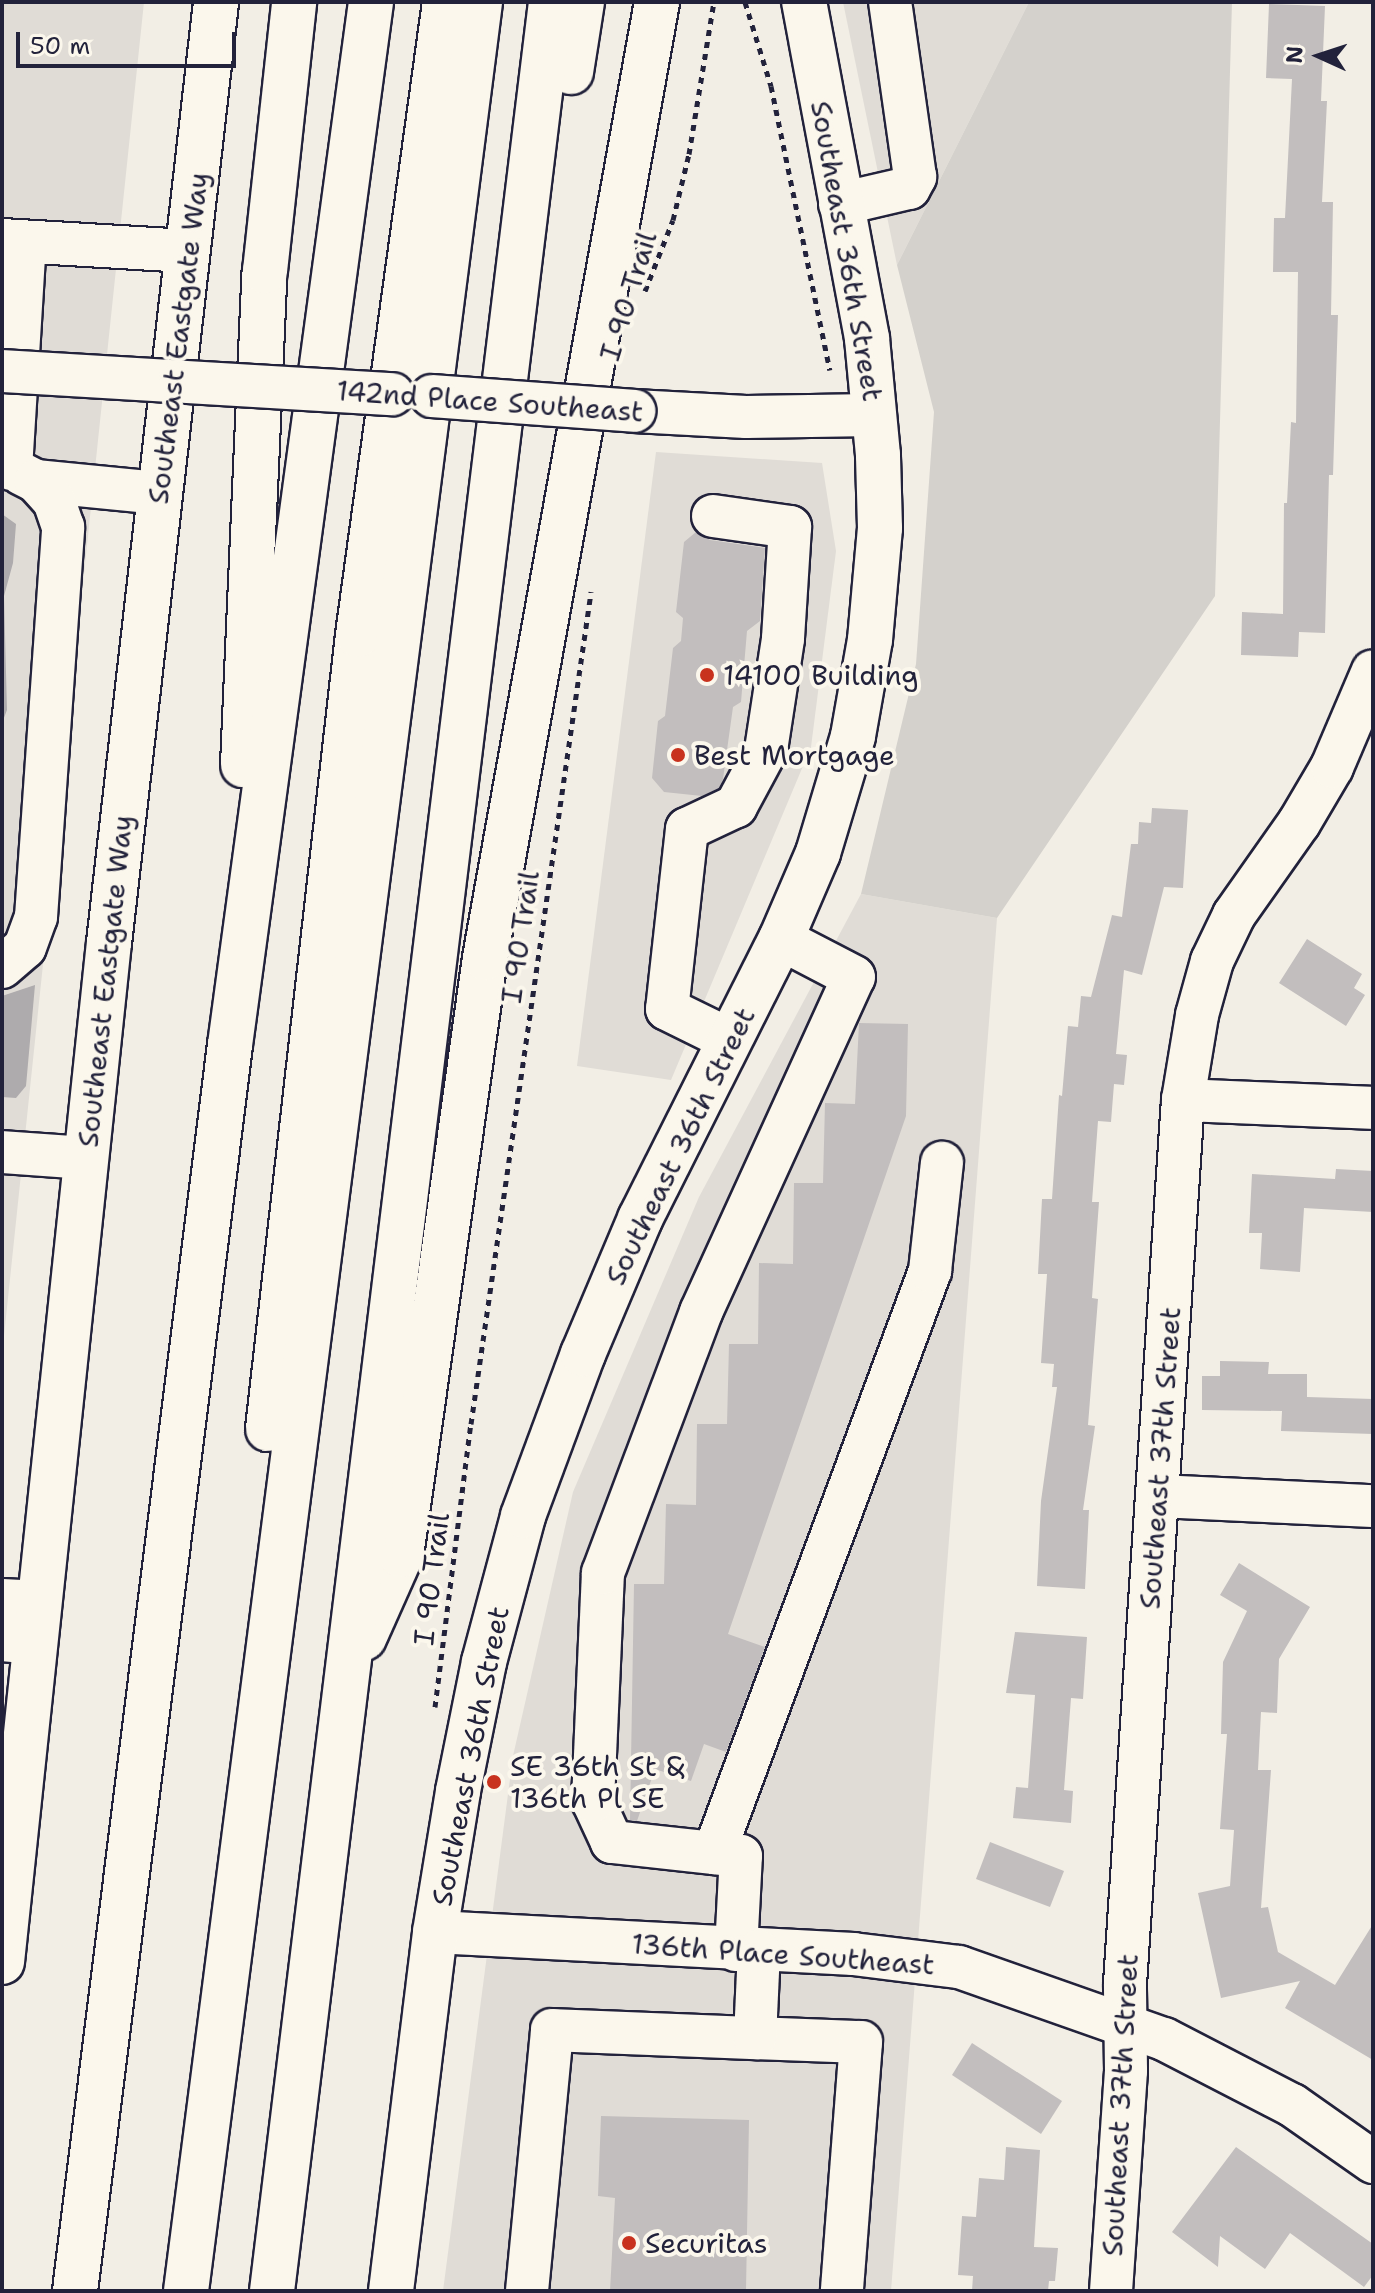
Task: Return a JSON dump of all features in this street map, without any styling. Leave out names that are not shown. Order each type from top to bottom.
[{"type":"main road","name":"Southeast Eastgate Way","points":[[2,1962],[20,1621],[86,1158],[216,2]]},
{"type":"main road","points":[[230,1045],[265,271],[294,2]]},
{"type":"main road","points":[[75,2291],[230,1045],[371,2]]},
{"type":"main road","points":[[425,299],[445,2]]},
{"type":"main road","points":[[158,2291],[270,1419],[425,299],[480,2]]},
{"type":"main road","points":[[272,2291],[551,2]]},
{"type":"main road","points":[[464,701],[582,2]]},
{"type":"main road","points":[[347,1677],[401,1555],[485,958],[657,2]]},
{"type":"main road","name":"Southeast 36th Street","points":[[391,2291],[435,1932],[458,1791],[484,1662],[523,1516],[583,1354],[640,1219],[781,939],[818,853],[853,736],[870,640],[880,528],[874,415],[867,338],[804,2]]},
{"type":"main road","points":[[186,2291],[378,637]]},
{"type":"street","points":[[840,204],[909,188],[915,177],[890,2]]},
{"type":"street","points":[[16,472],[13,241],[189,251]]},
{"type":"street","name":"142nd Place Southeast","points":[[2,371],[746,417],[874,415]]},
{"type":"street","points":[[16,472],[159,493]]},
{"type":"street","points":[[2,967],[25,947],[32,932],[63,527],[54,501],[16,472]]},
{"type":"street","points":[[713,516],[790,527],[783,639],[766,750],[736,806],[687,829],[667,1009],[730,1040]]},
{"type":"street","name":"Southeast 37th Street","points":[[1111,2291],[1126,2024],[1125,1984],[1183,1100],[1197,1015],[1212,961],[1234,915],[1299,823],[1332,767],[1373,671]]},
{"type":"street","points":[[755,2038],[741,1856],[612,1842],[593,1801],[603,1573],[701,1312],[854,977],[781,939]]},
{"type":"street","points":[[1183,1100],[1373,1108]]},
{"type":"street","points":[[2,1152],[86,1158]]},
{"type":"street","points":[[714,1853],[930,1271],[942,1163]]},
{"type":"street","points":[[1158,1496],[1373,1506]]},
{"type":"street","name":"136th Place Southeast","points":[[435,1932],[897,1957],[959,1967],[1164,2039],[1292,2105],[1373,2162]]},
{"type":"street","points":[[527,2291],[552,2030],[861,2042],[842,2291]]},
{"type":"path","name":"I 90 Trail","points":[[641,304],[673,220],[686,168],[714,2]]},
{"type":"path","points":[[745,2],[771,86],[830,370]]},
{"type":"path","name":"I 90 Trail","points":[[435,1709],[475,1394],[593,580]]},
{"type":"shaded area","points":[[2,2],[144,2],[2,1355]]},
{"type":"shaded area","points":[[843,2],[1029,2],[897,265]]},
{"type":"shaded area","points":[[1029,2],[1232,2],[1215,596],[997,918],[861,894],[916,664],[934,412],[897,265]]},
{"type":"shaded area","points":[[656,452],[822,463],[836,551],[811,747],[671,1080],[577,1066]]},
{"type":"shaded area","points":[[2,514],[16,524],[13,563],[4,596],[7,710],[2,723]]},
{"type":"shaded area","points":[[861,894],[997,918],[891,2291],[443,2291],[513,1756],[573,1492],[699,1197]]},
{"type":"shaded area","points":[[35,985],[26,1086],[16,1098],[2,1097],[2,996]]},
{"type":"building","points":[[1269,4],[1325,6],[1321,101],[1327,101],[1322,202],[1333,202],[1331,315],[1338,315],[1333,475],[1329,475],[1325,633],[1299,632],[1298,657],[1241,655],[1242,612],[1283,614],[1284,503],[1287,503],[1291,422],[1296,423],[1298,272],[1273,272],[1274,218],[1285,218],[1292,79],[1266,78]]},
{"type":"building","name":"14100 Building","points":[[696,532],[710,540],[765,548],[760,621],[747,631],[741,702],[733,707],[723,779],[719,788],[702,796],[664,792],[652,778],[658,721],[665,716],[673,648],[681,641],[683,618],[676,612],[684,542]]},
{"type":"building","points":[[1152,808],[1188,810],[1183,888],[1164,887],[1142,975],[1124,970],[1116,1054],[1127,1055],[1124,1085],[1114,1084],[1111,1122],[1098,1121],[1092,1202],[1099,1202],[1092,1298],[1098,1299],[1088,1425],[1095,1426],[1083,1510],[1089,1510],[1085,1589],[1037,1586],[1041,1501],[1057,1387],[1052,1387],[1054,1364],[1041,1363],[1047,1274],[1038,1274],[1042,1199],[1052,1199],[1059,1095],[1062,1096],[1068,1026],[1078,1027],[1081,996],[1091,997],[1112,915],[1122,917],[1131,844],[1138,844],[1139,822],[1151,823]]},
{"type":"building","points":[[1307,939],[1362,974],[1354,988],[1365,995],[1346,1026],[1279,983]]},
{"type":"building","points":[[859,1023],[908,1024],[906,1116],[728,1634],[765,1647],[726,1752],[704,1744],[691,1781],[655,1769],[637,1821],[630,1820],[634,1584],[664,1584],[666,1504],[696,1505],[697,1424],[727,1424],[729,1344],[758,1344],[759,1263],[793,1264],[794,1183],[823,1183],[825,1103],[855,1104]]},
{"type":"building","points":[[1336,1169],[1373,1171],[1373,1212],[1304,1208],[1300,1272],[1260,1269],[1262,1233],[1249,1233],[1252,1174],[1335,1179]]},
{"type":"building","points":[[1220,1361],[1269,1362],[1268,1374],[1307,1374],[1307,1397],[1373,1399],[1373,1434],[1281,1431],[1282,1411],[1202,1410],[1202,1376],[1220,1376]]},
{"type":"building","points":[[1239,1563],[1310,1607],[1279,1659],[1277,1713],[1261,1712],[1258,1770],[1271,1770],[1261,1908],[1268,1907],[1278,1952],[1335,1985],[1373,1924],[1373,2060],[1285,2008],[1300,1981],[1221,1998],[1198,1893],[1230,1886],[1234,1830],[1220,1829],[1227,1734],[1221,1734],[1223,1662],[1247,1611],[1220,1595]]},
{"type":"building","points":[[1015,1632],[1087,1637],[1083,1699],[1071,1698],[1064,1790],[1073,1791],[1071,1823],[1013,1818],[1016,1787],[1028,1788],[1035,1695],[1006,1693]]},
{"type":"building","points":[[990,1842],[1064,1871],[1050,1907],[976,1879]]},
{"type":"building","points":[[972,2043],[1062,2101],[1041,2134],[952,2075]]},
{"type":"building","points":[[601,2116],[749,2120],[746,2291],[610,2291],[615,2198],[598,2196]]},
{"type":"building","points":[[1006,2147],[1040,2150],[1034,2247],[1058,2248],[1055,2281],[1049,2281],[1048,2291],[972,2291],[973,2276],[958,2275],[962,2216],[976,2217],[979,2178],[1004,2180]]},
{"type":"building","points":[[1236,2147],[1373,2244],[1373,2275],[1364,2287],[1290,2233],[1265,2269],[1220,2236],[1218,2267],[1172,2232]]},
{"type":"place","name":"14100 Building","points":[[707,675]]},
{"type":"place","name":"Best Mortgage","points":[[678,755]]},
{"type":"place","name":"SE 36th St & 136th Pl SE","points":[[494,1782]]},
{"type":"place","name":"Securitas","points":[[629,2243]]}]
